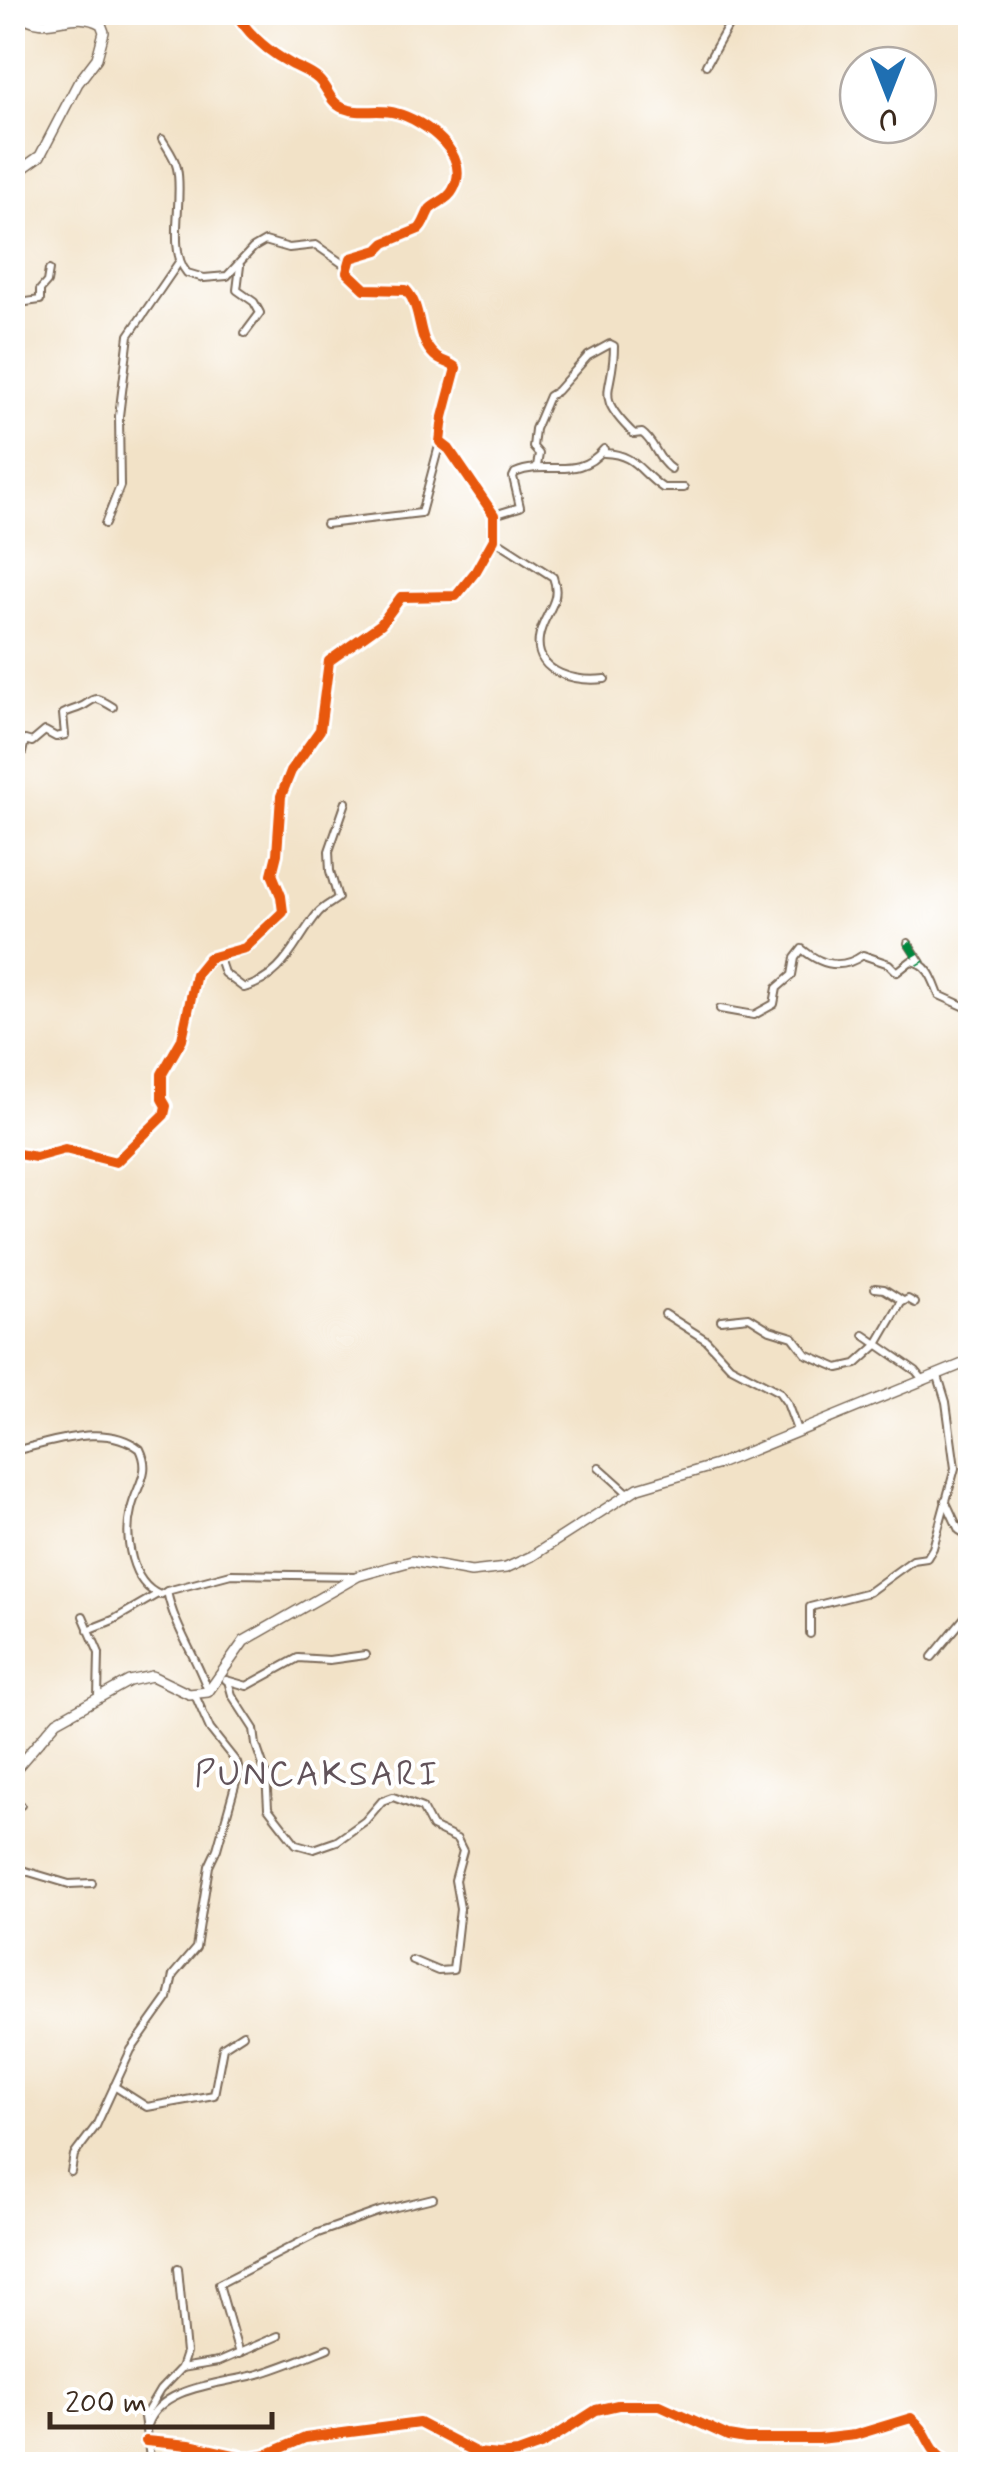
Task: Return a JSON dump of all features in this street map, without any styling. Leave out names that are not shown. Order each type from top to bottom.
[{"type":"main road","points":[[12,176],[40,156],[78,83],[97,58],[104,32],[101,24],[92,19],[78,17],[50,25],[16,12]]},
{"type":"main road","points":[[12,1773],[57,1721],[129,1681],[148,1676],[195,1695],[208,1692],[224,1680],[232,1654],[244,1641],[358,1576],[412,1561],[471,1572],[506,1568],[649,1483],[716,1465],[970,1361]]},
{"type":"street","points":[[235,12],[250,34],[287,62],[316,77],[340,107],[393,112],[410,119],[435,134],[454,158],[455,186],[447,198],[429,210],[419,230],[351,258],[347,266]]},
{"type":"street","points":[[706,64],[736,12]]},
{"type":"street","points":[[162,139],[176,162],[180,261],[187,273],[204,278],[228,276],[260,243],[289,248],[316,245],[347,266],[353,279],[365,288],[406,290],[416,303],[422,337],[434,355],[456,368],[421,514],[326,524]]},
{"type":"street","points":[[104,524],[120,486],[119,416],[128,335],[180,261]]},
{"type":"street","points":[[240,264],[238,290],[260,312],[245,333]]},
{"type":"street","points":[[12,304],[39,302],[48,270]]},
{"type":"street","points":[[537,466],[539,452],[533,447],[548,396],[588,356],[610,344],[614,346],[614,367],[606,393],[610,408],[634,434],[650,438],[671,469]]},
{"type":"street","points":[[12,1153],[36,1156],[64,1148],[116,1162],[164,1115],[162,1074],[182,1039],[192,982],[203,963],[246,948],[283,912],[282,896],[272,874],[279,809],[292,771],[322,722],[328,660],[381,624],[401,597],[448,598],[459,594],[494,539],[494,515],[440,442]]},
{"type":"street","points":[[494,515],[519,508],[514,474],[537,466],[553,470],[590,463],[604,449],[604,453],[622,454],[632,460],[663,488],[684,488]]},
{"type":"street","points":[[494,539],[553,577],[556,599],[538,638],[548,665],[574,680],[605,679]]},
{"type":"street","points":[[12,758],[22,753],[25,740],[32,742],[45,731],[56,737],[65,735],[63,714],[82,708],[91,698],[113,707]]},
{"type":"street","points":[[218,955],[224,973],[244,988],[270,976],[294,953],[319,912],[338,898],[329,851],[346,802]]},
{"type":"street","points":[[908,943],[930,973],[940,995],[970,1009]]},
{"type":"street","points":[[720,1009],[754,1014],[774,1004],[779,985],[792,975],[795,958],[802,949],[817,962],[832,966],[854,963],[863,954],[889,964],[897,972],[911,962],[921,964]]},
{"type":"street","points":[[875,1288],[903,1301]]},
{"type":"street","points":[[720,1320],[750,1317],[770,1330],[793,1337],[806,1354],[838,1368],[856,1364],[876,1346],[888,1320],[903,1301],[914,1303]]},
{"type":"street","points":[[666,1314],[706,1340],[730,1366],[778,1392],[788,1403],[797,1430]]},
{"type":"street","points":[[864,1336],[916,1371],[925,1382]]},
{"type":"street","points":[[810,1634],[810,1606],[869,1592],[913,1560],[927,1558],[954,1473],[946,1402],[938,1376]]},
{"type":"street","points":[[12,1451],[102,1436],[122,1438],[138,1446],[145,1476],[131,1510],[131,1550],[143,1584],[157,1594]]},
{"type":"street","points":[[599,1467],[628,1493]]},
{"type":"street","points":[[945,1498],[959,1530],[970,1538]]},
{"type":"street","points":[[88,1630],[157,1594],[231,1574],[358,1576]]},
{"type":"street","points":[[168,1591],[175,1622],[192,1650],[208,1692]]},
{"type":"street","points":[[932,1657],[967,1621],[970,1611]]},
{"type":"street","points":[[83,1616],[99,1653],[98,1698]]},
{"type":"street","points":[[224,1680],[247,1686],[298,1658],[329,1660],[365,1655]]},
{"type":"street","points":[[224,1680],[254,1729],[266,1774],[268,1808],[296,1844],[314,1849],[337,1841],[365,1821],[382,1801],[393,1797],[422,1808],[432,1826],[458,1839],[463,1851],[455,1880],[460,1908],[454,1970],[438,1970],[412,1960]]},
{"type":"street","points":[[71,2172],[74,2155],[96,2126],[132,2050],[168,1998],[175,1971],[196,1948],[209,1866],[238,1777],[237,1763],[210,1729],[195,1695]]},
{"type":"street","points":[[12,1800],[22,1805]]},
{"type":"street","points":[[12,1867],[69,1884],[92,1883]]},
{"type":"street","points":[[114,2086],[147,2106],[214,2095],[223,2046],[243,2034]]},
{"type":"street","points":[[239,2354],[219,2284],[328,2228],[433,2198]]},
{"type":"street","points":[[151,2464],[144,2418],[148,2407],[181,2368],[186,2353],[178,2268]]},
{"type":"street","points":[[181,2368],[202,2367],[278,2336]]},
{"type":"street","points":[[144,2431],[152,2411],[175,2396],[263,2372],[328,2348]]},
{"type":"street","points":[[146,2440],[247,2458],[268,2454],[305,2438],[419,2424],[477,2453],[509,2454],[543,2444],[596,2410],[638,2404],[669,2407],[718,2432],[746,2439],[854,2436],[911,2418],[918,2422],[938,2458],[954,2464]]},
{"type":"marked path","points":[[908,943],[921,964]]},
{"type":"cycle path","points":[[12,1153],[36,1157],[65,1149],[116,1162],[164,1115],[162,1074],[182,1039],[196,974],[209,958],[245,948],[283,912],[272,874],[281,796],[291,771],[320,730],[329,661],[381,624],[401,597],[456,596],[494,539],[494,515],[449,449],[440,442],[456,368],[429,349],[406,290],[365,289],[347,272],[351,258],[378,250],[385,243],[419,229],[430,209],[451,193],[457,177],[451,152],[432,131],[407,117],[339,106],[318,79],[267,48],[235,12]]},
{"type":"cycle path","points":[[146,2441],[189,2445],[247,2458],[268,2454],[305,2438],[419,2423],[477,2453],[499,2455],[543,2444],[596,2410],[618,2405],[660,2405],[728,2436],[746,2439],[855,2435],[911,2418],[938,2455],[954,2464]]},
{"type":"district","name":"PUNCAKSARI","points":[[317,1773]]}]
